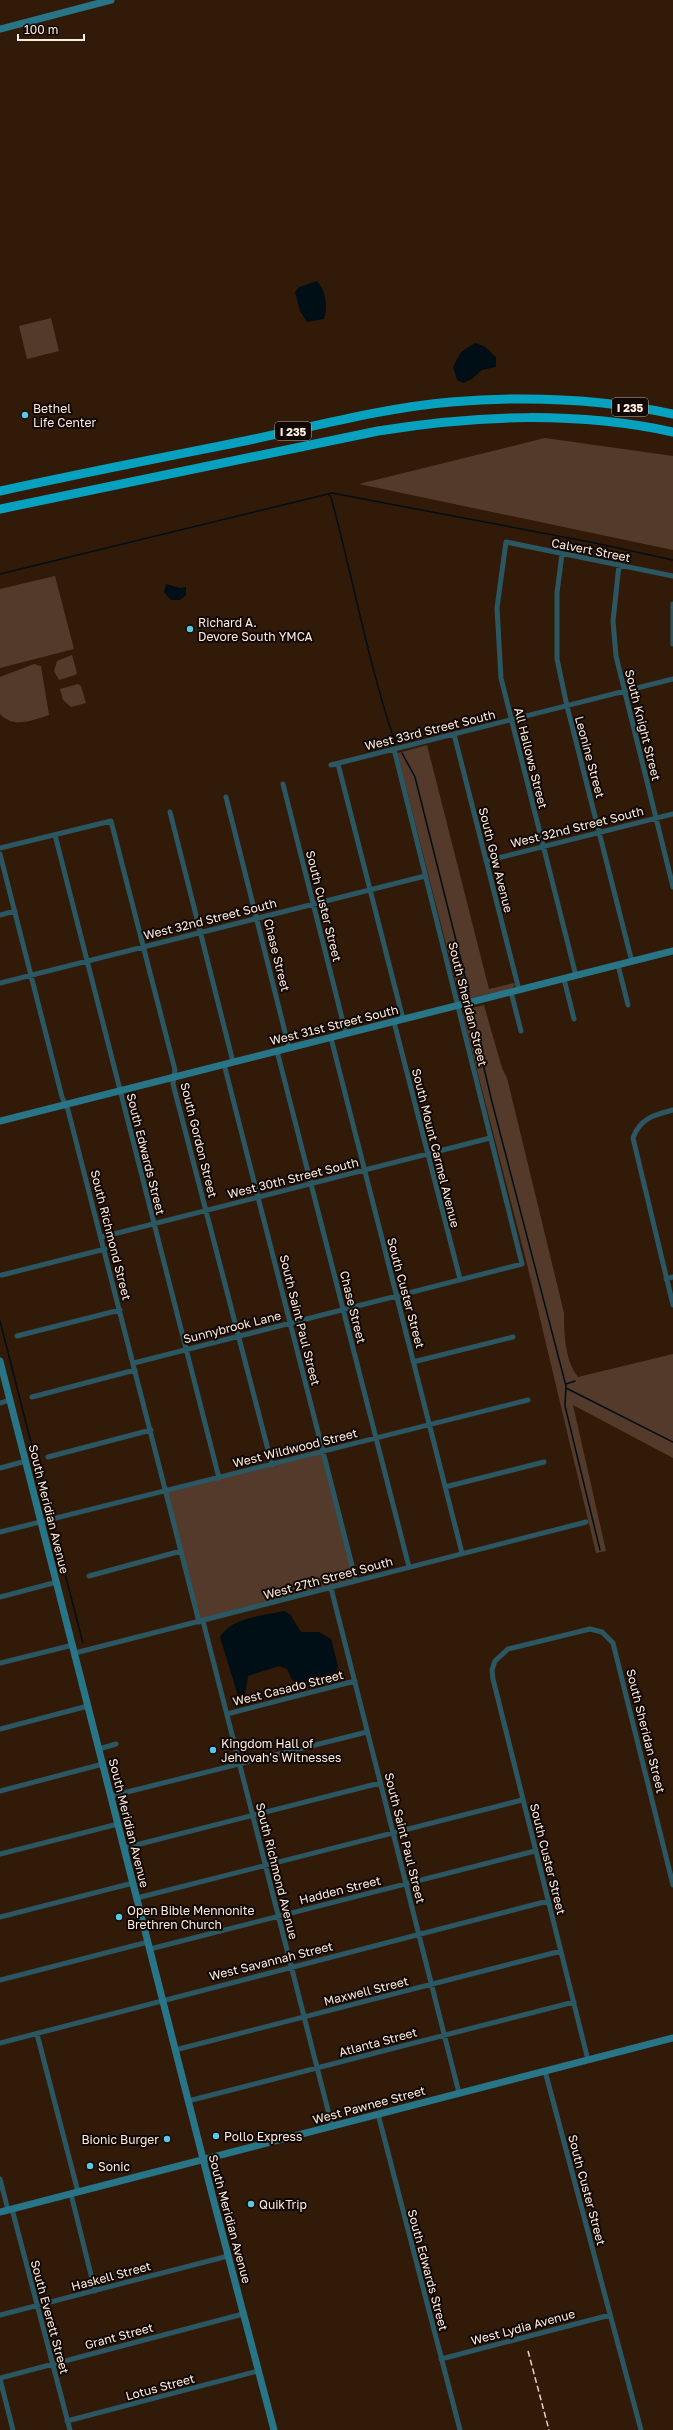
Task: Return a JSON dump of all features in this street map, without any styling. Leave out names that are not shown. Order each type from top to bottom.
[{"type":"highway","name":"I 235","points":[[1,490],[374,414],[450,402],[508,400],[563,401],[673,414]]},
{"type":"highway","name":"I 235","points":[[0,509],[378,430],[436,422],[494,417],[552,417],[627,424],[673,432]]},
{"type":"main road","points":[[0,28],[111,0]]},
{"type":"main road","name":"West 31st Street South","points":[[0,1121],[618,965],[673,953]]},
{"type":"main road","name":"South Meridian Avenue","points":[[0,1361],[203,2160],[274,2430]]},
{"type":"main road","name":"West Pawnee Street","points":[[0,2212],[673,2038]]},
{"type":"street","name":"Calvert Street","points":[[506,542],[673,576]]},
{"type":"street","name":"All Hallows Street","points":[[506,542],[498,597],[497,633],[501,678],[542,846],[576,976]]},
{"type":"street","name":"Leonine Street","points":[[562,554],[557,594],[556,639],[567,706],[632,962]]},
{"type":"street","name":"South Knight Street","points":[[619,565],[613,630],[616,656],[623,691],[673,887]]},
{"type":"street","points":[[673,604],[673,644]]},
{"type":"street","name":"West 33rd Street South","points":[[331,765],[673,679]]},
{"type":"street","name":"South Gow Avenue","points":[[454,734],[519,990]]},
{"type":"street","name":"South Sheridan Street","points":[[394,749],[522,1264]]},
{"type":"street","points":[[338,764],[403,1020]]},
{"type":"street","name":"South Custer Street","points":[[283,784],[346,1034]]},
{"type":"street","name":"Chase Street","points":[[226,797],[289,1048]]},
{"type":"street","points":[[170,812],[233,1062]]},
{"type":"street","name":"West 32nd Street South","points":[[486,861],[673,814]]},
{"type":"street","name":"South Gordon Street","points":[[55,835],[111,821],[175,1070],[173,1078],[272,1465]]},
{"type":"street","points":[[0,848],[55,835]]},
{"type":"street","name":"South Edwards Street","points":[[55,835],[219,1478]]},
{"type":"street","name":"South Richmond Street","points":[[0,854],[62,1097],[66,1104],[102,1237],[181,1551],[201,1621]]},
{"type":"street","name":"West 32nd Street South","points":[[0,983],[425,876]]},
{"type":"street","points":[[0,915],[15,911]]},
{"type":"street","points":[[618,965],[628,1005]]},
{"type":"street","points":[[564,979],[574,1019]]},
{"type":"street","points":[[511,992],[521,1031]]},
{"type":"street","name":"South Mount Carmel Avenue","points":[[394,1022],[460,1279]]},
{"type":"street","name":"South Custer Street","points":[[331,1038],[462,1553]]},
{"type":"street","name":"Chase Street","points":[[277,1051],[409,1567]]},
{"type":"street","name":"South Saint Paul Street","points":[[224,1064],[356,1581]]},
{"type":"street","points":[[673,1110],[644,1120],[636,1129],[633,1138],[673,1305]]},
{"type":"street","name":"West 30th Street South","points":[[102,1237],[490,1138]]},
{"type":"street","points":[[2,1275],[105,1249]]},
{"type":"street","name":"Sunnybrook Lane","points":[[134,1363],[522,1264]]},
{"type":"street","points":[[666,1279],[673,1277]]},
{"type":"street","points":[[17,1336],[120,1310]]},
{"type":"street","points":[[413,1362],[513,1337]]},
{"type":"street","points":[[32,1397],[135,1370]]},
{"type":"street","points":[[0,1403],[10,1400]]},
{"type":"street","name":"West Wildwood Street","points":[[0,1532],[166,1492],[528,1400]]},
{"type":"street","points":[[48,1457],[151,1430]]},
{"type":"street","points":[[0,1468],[26,1461]]},
{"type":"street","points":[[445,1486],[544,1462]]},
{"type":"street","name":"West 27th Street South","points":[[75,1653],[586,1522]]},
{"type":"street","points":[[89,1576],[181,1551]]},
{"type":"street","points":[[0,1597],[57,1582]]},
{"type":"street","name":"South Saint Paul Street","points":[[331,1588],[459,2093]]},
{"type":"street","name":"South Richmond Avenue","points":[[201,1621],[227,1714],[332,2126]]},
{"type":"street","name":"South Custer Street","points":[[588,2060],[493,1680],[494,1663],[508,1649],[581,1630],[593,1629],[602,1632]]},
{"type":"street","name":"South Sheridan Street","points":[[602,1632],[611,1640],[615,1648],[673,1885]]},
{"type":"street","points":[[0,1663],[73,1645]]},
{"type":"street","name":"West Casado Street","points":[[227,1714],[354,1681]]},
{"type":"street","points":[[0,1728],[88,1706]]},
{"type":"street","points":[[111,1796],[240,1765],[367,1732]]},
{"type":"street","points":[[99,1749],[116,1744]]},
{"type":"street","points":[[0,1791],[103,1764]]},
{"type":"street","points":[[124,1848],[380,1783]]},
{"type":"street","points":[[137,1898],[522,1800]]},
{"type":"street","points":[[0,1854],[118,1824]]},
{"type":"street","name":"Hadden Street","points":[[150,1949],[535,1851]]},
{"type":"street","points":[[0,1917],[133,1883]]},
{"type":"street","name":"West Savannah Street","points":[[0,2043],[548,1901]]},
{"type":"street","points":[[0,1980],[148,1942]]},
{"type":"street","name":"Maxwell Street","points":[[175,2050],[561,1951]]},
{"type":"street","name":"Atlanta Street","points":[[188,2101],[574,2002]]},
{"type":"street","points":[[37,2034],[95,2290]]},
{"type":"street","name":"South Custer Street","points":[[545,2071],[641,2430]]},
{"type":"street","name":"South Edwards Street","points":[[378,2114],[460,2430]]},
{"type":"street","name":"South Everett Street","points":[[0,2179],[10,2209],[70,2430]]},
{"type":"street","name":"Haskell Street","points":[[0,2315],[228,2256]]},
{"type":"street","name":"Grant Street","points":[[0,2378],[243,2314]]},
{"type":"street","name":"West Lydia Avenue","points":[[441,2359],[610,2315]]},
{"type":"street","name":"Lotus Street","points":[[67,2421],[258,2371]]},
{"type":"street","points":[[0,2378],[13,2430]]},
{"type":"shaded area","points":[[317,281],[324,294],[326,304],[324,319],[307,322],[300,311],[295,292],[299,287]]},
{"type":"shaded area","points":[[51,318],[59,351],[27,359],[19,326]]},
{"type":"shaded area","points":[[475,343],[484,346],[496,357],[496,367],[482,370],[472,379],[463,383],[457,380],[453,367],[461,352]]},
{"type":"shaded area","points":[[545,438],[673,456],[673,550],[359,484]]},
{"type":"shaded area","points":[[55,576],[74,649],[0,668],[0,589]]},
{"type":"shaded area","points":[[166,584],[180,588],[186,587],[186,595],[180,600],[171,600],[164,592]]},
{"type":"shaded area","points":[[72,655],[77,673],[59,680],[54,671],[57,661]]},
{"type":"shaded area","points":[[34,664],[41,666],[49,715],[24,722],[5,719],[0,714],[0,677]]},
{"type":"shaded area","points":[[78,684],[81,686],[86,703],[71,707],[63,700],[60,689]]},
{"type":"shaded area","points":[[427,745],[489,989],[514,983],[515,985],[512,988],[464,1000],[459,995],[398,756],[398,753]]},
{"type":"shaded area","points":[[484,1005],[502,1068],[507,1078],[564,1313],[566,1347],[570,1363],[578,1377],[673,1354],[673,1458],[573,1405],[606,1551],[596,1553],[527,1264],[463,1016],[464,1010]]},
{"type":"shaded area","points":[[323,1452],[356,1581],[199,1622],[166,1492]]},
{"type":"shaded area","points":[[284,1611],[290,1614],[301,1632],[319,1632],[331,1639],[338,1666],[336,1672],[297,1684],[292,1680],[287,1669],[279,1666],[248,1676],[245,1695],[238,1696],[220,1637],[225,1630],[240,1621]]},
{"type":"waterway","points":[[0,574],[332,493],[590,542],[673,560]]},
{"type":"waterway","points":[[328,494],[331,497],[377,682],[395,742]]},
{"type":"waterway","points":[[402,753],[415,777],[469,992]]},
{"type":"waterway","points":[[474,1015],[476,1034],[492,1102],[566,1386],[565,1406],[600,1550]]},
{"type":"waterway","points":[[0,1321],[50,1517]]},
{"type":"waterway","points":[[566,1384],[575,1381]]},
{"type":"waterway","points":[[566,1388],[673,1442]]},
{"type":"waterway","points":[[52,1524],[83,1643]]},
{"type":"railway","points":[[528,2351],[549,2430]]},
{"type":"place","name":"Bethel Life Center","points":[[25,415]]},
{"type":"place","name":"Richard A. Devore South YMCA","points":[[190,629]]},
{"type":"place","name":"Kingdom Hall of Jehovah's Witnesses","points":[[213,1750]]},
{"type":"place","name":"Open Bible Mennonite Brethren Church","points":[[119,1917]]},
{"type":"place","name":"Pollo Express","points":[[216,2136]]},
{"type":"place","name":"Bionic Burger","points":[[167,2139]]},
{"type":"place","name":"Sonic","points":[[90,2166]]},
{"type":"place","name":"QuikTrip","points":[[251,2204]]}]
